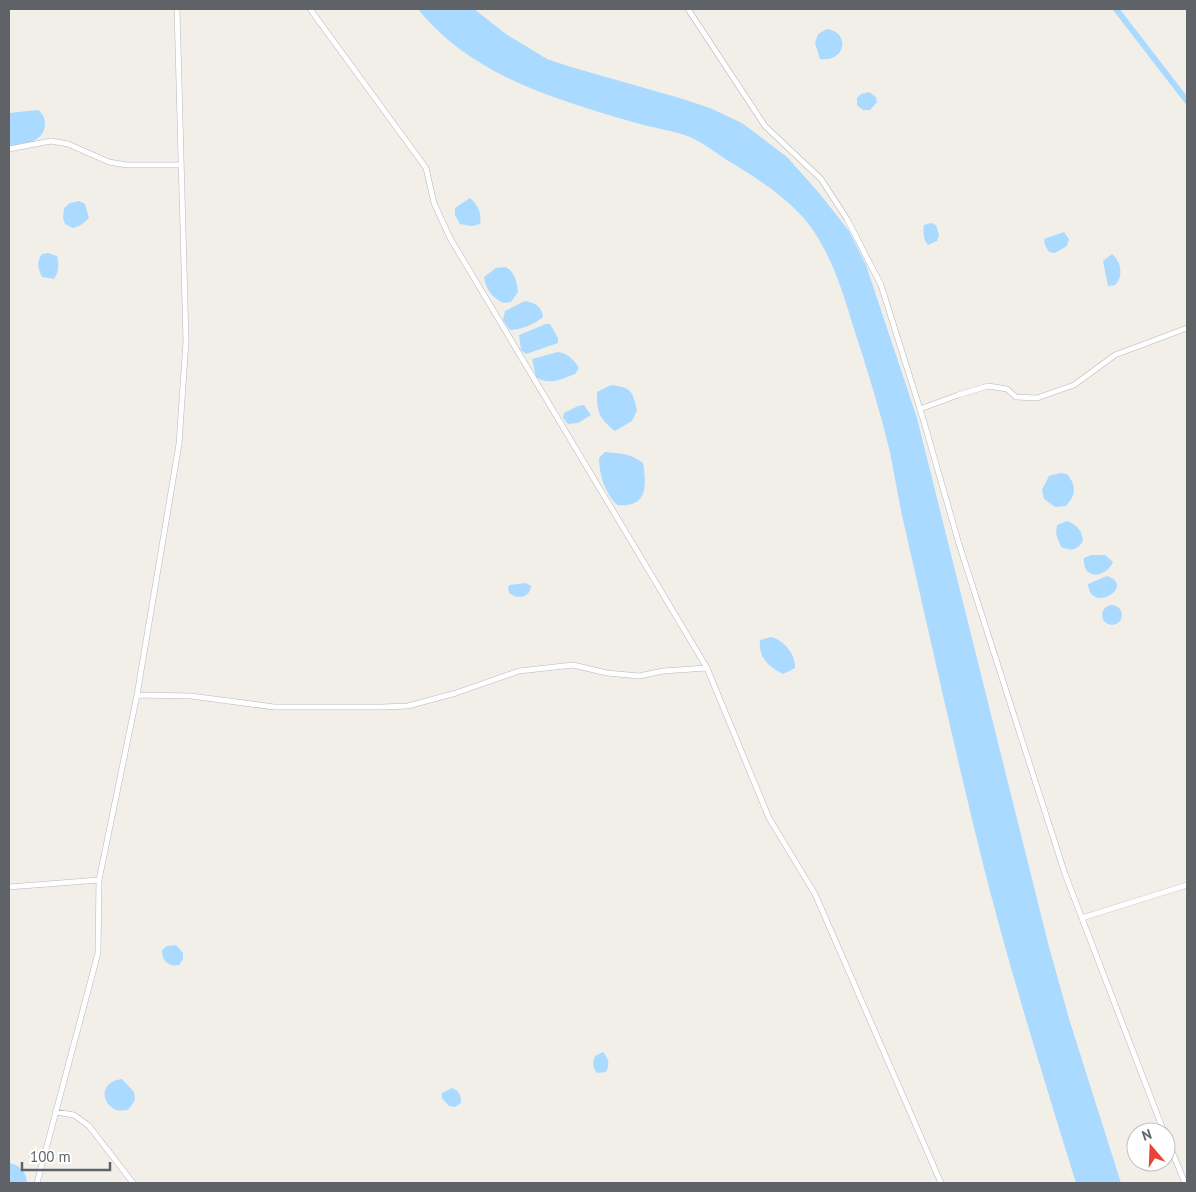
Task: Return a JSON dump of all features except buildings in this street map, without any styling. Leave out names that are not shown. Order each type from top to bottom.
[{"type":"street","points":[[37,1183],[98,953],[99,880],[137,695],[179,444],[186,341],[177,9]]},
{"type":"street","points":[[310,9],[426,168],[434,203],[450,238],[707,668],[769,818],[815,894],[897,1078],[941,1183]]},
{"type":"street","points":[[688,9],[765,126],[821,179],[847,218],[881,285],[965,562],[1062,865],[1160,1122]]},
{"type":"street","points":[[9,149],[51,141],[68,144],[109,162],[127,165],[180,165]]},
{"type":"street","points":[[920,409],[988,386],[1007,389],[1016,397],[1037,398],[1074,385],[1115,354],[1187,328]]},
{"type":"street","points":[[137,695],[191,696],[274,707],[408,706],[456,693],[519,671],[573,665],[607,673],[639,676],[663,671],[707,668]]},
{"type":"street","points":[[9,887],[99,880]]},
{"type":"street","points":[[1082,918],[1187,885]]},
{"type":"street","points":[[55,1112],[74,1115],[89,1126],[133,1183]]},
{"type":"street","points":[[1176,1161],[1185,1183]]},
{"type":"water","points":[[418,9],[474,9],[506,34],[547,59],[683,99],[710,108],[742,123],[787,157],[820,194],[849,231],[866,265],[917,418],[1049,947],[1070,1022],[1121,1183],[1076,1183],[994,908],[963,781],[881,418],[839,282],[818,237],[809,224],[782,197],[700,142],[690,137],[574,104],[516,82],[488,68],[463,51],[439,32]]},
{"type":"water","points":[[827,29],[839,35],[842,46],[836,56],[829,59],[820,59],[815,43],[818,34]]},
{"type":"water","points":[[869,92],[876,97],[877,102],[870,110],[863,110],[857,105],[857,98],[861,94]]},
{"type":"water","points":[[38,110],[45,121],[44,130],[38,139],[9,146],[9,113]]},
{"type":"water","points":[[470,198],[480,213],[480,224],[472,226],[460,224],[455,215],[455,208]]},
{"type":"water","points":[[79,201],[85,204],[89,218],[81,225],[73,228],[65,224],[63,218],[64,208],[70,203]]},
{"type":"water","points":[[931,223],[936,225],[939,235],[937,241],[928,245],[924,236],[924,225]]},
{"type":"water","points":[[1064,232],[1069,239],[1067,246],[1055,253],[1049,252],[1044,239]]},
{"type":"water","points":[[48,253],[57,256],[58,268],[54,279],[42,277],[39,268],[38,263],[42,254]]},
{"type":"water","points":[[1112,254],[1118,261],[1120,278],[1115,285],[1108,286],[1103,261]]},
{"type":"water","points":[[505,267],[513,274],[518,292],[511,302],[503,303],[490,293],[484,277],[496,268]]},
{"type":"water","points":[[525,301],[537,306],[541,310],[543,317],[528,326],[510,330],[503,320],[505,311]]},
{"type":"water","points":[[550,324],[558,338],[558,343],[526,354],[521,350],[519,335]]},
{"type":"water","points":[[558,352],[568,355],[575,362],[579,368],[575,374],[560,380],[550,381],[541,380],[536,377],[532,359]]},
{"type":"water","points":[[611,385],[623,387],[630,391],[637,410],[632,421],[615,431],[605,422],[598,410],[597,392]]},
{"type":"water","points":[[584,405],[591,415],[578,423],[568,424],[563,418],[564,413]]},
{"type":"water","points":[[605,452],[630,456],[643,463],[645,480],[643,494],[634,503],[617,505],[609,495],[599,464],[599,458]]},
{"type":"water","points":[[1060,473],[1067,474],[1074,486],[1074,490],[1072,498],[1066,506],[1055,507],[1044,499],[1042,490],[1049,476]]},
{"type":"water","points":[[1067,521],[1078,528],[1083,541],[1074,549],[1061,547],[1056,534],[1057,525]]},
{"type":"water","points":[[1091,555],[1105,555],[1113,562],[1110,567],[1100,574],[1090,574],[1084,565],[1084,558]]},
{"type":"water","points":[[1107,576],[1115,580],[1117,586],[1115,591],[1103,598],[1096,597],[1091,593],[1088,584]]},
{"type":"water","points":[[526,583],[531,586],[528,593],[523,597],[516,597],[509,593],[508,587],[510,585]]},
{"type":"water","points":[[1112,605],[1119,608],[1122,615],[1119,622],[1112,625],[1105,622],[1102,615],[1105,608]]},
{"type":"water","points":[[771,637],[785,645],[794,658],[795,668],[783,674],[766,661],[761,652],[760,640]]},
{"type":"water","points":[[176,945],[183,953],[183,959],[179,965],[172,965],[164,960],[162,950],[167,946]]},
{"type":"water","points":[[603,1052],[608,1059],[608,1066],[606,1072],[597,1073],[593,1065],[594,1058]]},
{"type":"water","points":[[122,1079],[134,1092],[135,1100],[128,1110],[116,1110],[107,1102],[105,1092],[110,1084]]},
{"type":"water","points":[[452,1088],[460,1094],[461,1098],[461,1103],[455,1107],[449,1106],[442,1098],[442,1093]]},
{"type":"water","points":[[9,1163],[16,1165],[22,1170],[26,1176],[27,1183],[9,1183]]},
{"type":"waterway","points":[[1116,9],[1187,101]]}]
